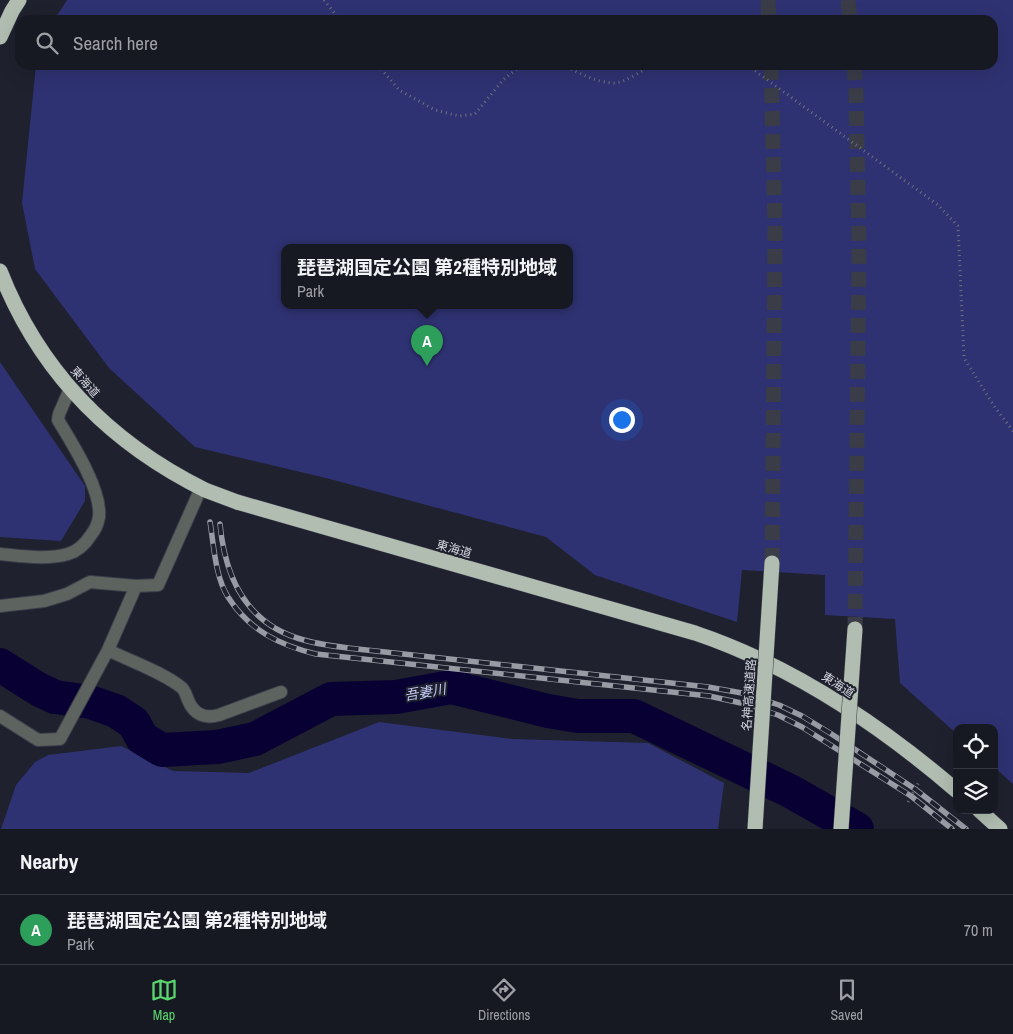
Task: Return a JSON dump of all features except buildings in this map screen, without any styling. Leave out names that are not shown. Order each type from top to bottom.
[{"type":"highway","points":[[0,37],[18,0]]},
{"type":"highway","name":"東海道","points":[[0,271],[23,323],[44,356],[70,389],[109,427],[134,447],[159,464],[203,489],[237,502],[695,633],[742,650],[778,667],[819,690],[914,756],[953,788]]},
{"type":"highway","name":"名神高速道路","points":[[755,829],[772,563]]},
{"type":"highway","points":[[841,829],[855,629]]},
{"type":"highway","points":[[983,814],[1000,829]]},
{"type":"street","points":[[0,554],[27,557],[69,554],[81,548],[95,529],[99,518],[92,484],[58,420],[70,389]]},
{"type":"street","points":[[0,606],[44,601],[67,594],[90,582],[136,586],[158,585],[203,489]]},
{"type":"street","points":[[0,716],[38,740],[60,739],[86,694],[108,650],[136,586]]},
{"type":"street","points":[[108,650],[171,680],[183,689],[190,706],[197,713],[208,718],[281,692]]},
{"type":"path","points":[[324,0],[336,15]]},
{"type":"path","points":[[382,70],[399,90],[435,110],[459,116],[475,114],[503,80],[516,70]]},
{"type":"path","points":[[572,70],[586,77],[617,84],[644,70]]},
{"type":"path","points":[[755,70],[938,205],[958,226],[964,358],[994,406],[1013,430]]},
{"type":"path","points":[[908,802],[920,780]]},
{"type":"shaded area","points":[[67,0],[1013,0],[1013,784],[998,771],[998,724],[953,724],[953,730],[900,683],[895,619],[825,615],[825,575],[742,570],[737,622],[595,575],[546,537],[326,478],[195,447],[109,368],[35,269],[22,203],[35,70],[998,70],[998,15],[57,15]]},
{"type":"shaded area","points":[[0,362],[85,486],[85,501],[61,541],[0,537]]},
{"type":"shaded area","points":[[379,722],[511,739],[648,743],[724,783],[718,829],[1,829],[16,785],[35,762],[48,755],[121,746],[173,771],[249,773]]},
{"type":"waterway","name":"吾妻川","points":[[0,665],[38,689],[55,697],[90,702],[116,711],[134,723],[142,738],[162,750],[217,747],[255,739],[331,699],[396,697],[451,687],[548,711],[578,716],[634,716],[790,791],[857,829]]},
{"type":"tunnel","points":[[768,0],[769,15]]},
{"type":"tunnel","points":[[848,0],[850,15]]},
{"type":"tunnel","points":[[771,70],[775,227],[772,563]]},
{"type":"tunnel","points":[[854,70],[859,248],[855,629]]},
{"type":"railway","points":[[210,522],[220,580],[228,597],[245,619],[277,641],[316,654],[709,696],[741,703],[778,715],[802,727],[911,796],[952,829]]},
{"type":"railway","points":[[220,524],[227,563],[242,597],[254,611],[284,633],[310,642],[337,647],[708,687],[742,693],[779,705],[802,716],[915,789],[966,829]]},
{"type":"place","name":"琵琶湖国定公園 第2種特別地域","points":[[427,366]]}]
